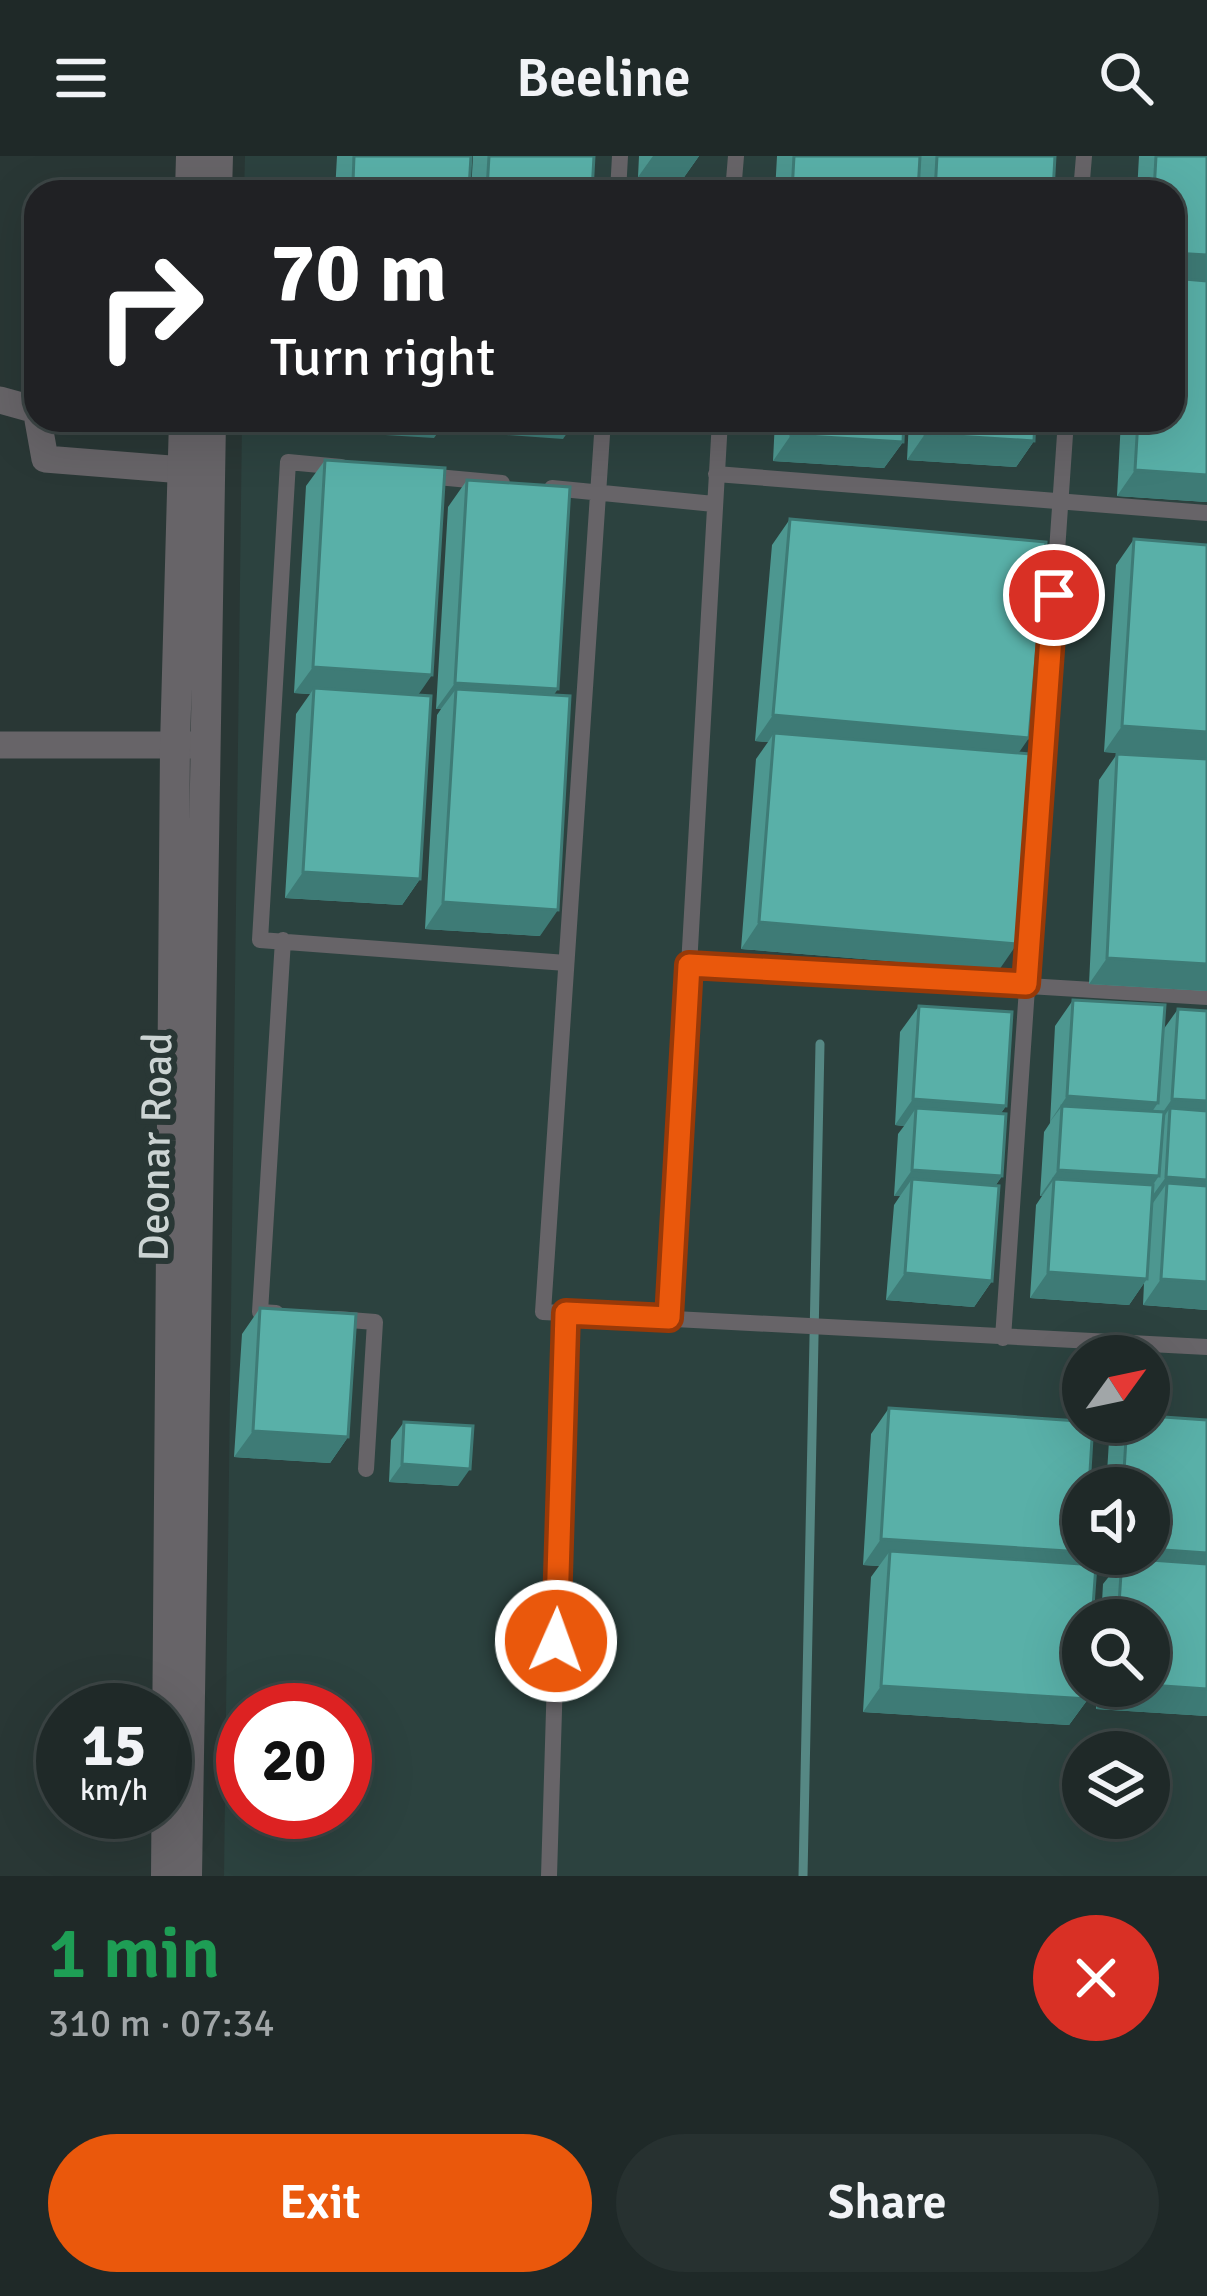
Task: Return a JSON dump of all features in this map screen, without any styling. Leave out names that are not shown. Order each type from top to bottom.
[{"type":"street","points":[[40,432],[45,459],[183,470]]},
{"type":"street","name":"Deonar Road","points":[[184,432],[189,745],[181,1522],[187,1876]]},
{"type":"street","name":"Deonar Road","points":[[189,745],[210,432]]},
{"type":"street","points":[[0,745],[189,745]]},
{"type":"street","name":"Deonar Road","points":[[166,1876],[181,1522]]},
{"type":"lane","points":[[602,432],[543,1312],[1207,1347]]},
{"type":"lane","points":[[669,1318],[718,432]]},
{"type":"lane","points":[[1003,1338],[1065,432]]},
{"type":"lane","points":[[359,469],[288,462],[260,940],[566,963]]},
{"type":"lane","points":[[407,474],[714,504]]},
{"type":"lane","points":[[716,474],[1207,512]]},
{"type":"lane","points":[[283,940],[260,1312],[306,1316]]},
{"type":"lane","points":[[689,965],[1207,997]]},
{"type":"lane","points":[[548,1876],[566,1313]]},
{"type":"lane","points":[[329,1318],[375,1322],[366,1469]]},
{"type":"shaded area","points":[[245,156],[1207,156],[1207,1876],[224,1876],[224,1839],[372,1839],[372,1683],[226,1683],[242,432],[1185,432],[1185,180],[244,180]]},
{"type":"building","points":[[354,156],[471,156],[470,180],[353,180]]},
{"type":"building","points":[[489,156],[594,156],[593,180],[488,180]]},
{"type":"building","points":[[794,156],[920,156],[919,180],[793,180]]},
{"type":"building","points":[[937,156],[1055,156],[1054,180],[936,180]]},
{"type":"building","points":[[1156,156],[1207,156],[1207,255],[1185,254],[1185,180],[1155,180]]},
{"type":"building","points":[[1185,279],[1207,281],[1207,475],[1135,470],[1137,432],[1185,432]]},
{"type":"building","points":[[791,432],[903,432],[903,442]]},
{"type":"building","points":[[925,432],[1034,432],[1034,441]]},
{"type":"building","points":[[325,460],[445,468],[432,675],[313,667]]},
{"type":"building","points":[[467,480],[570,487],[558,689],[455,683]]},
{"type":"building","points":[[790,519],[1046,542],[1029,738],[773,715]]},
{"type":"building","points":[[1134,539],[1207,545],[1207,732],[1122,726]]},
{"type":"building","points":[[314,688],[431,696],[420,879],[303,872]]},
{"type":"building","points":[[456,689],[570,696],[558,910],[443,902]]},
{"type":"building","points":[[774,733],[1031,754],[1017,944],[759,922]]},
{"type":"building","points":[[1117,754],[1207,759],[1207,964],[1107,958]]},
{"type":"building","points":[[1073,1000],[1165,1005],[1158,1103],[1067,1096]]},
{"type":"building","points":[[919,1006],[1012,1012],[1006,1106],[913,1099]]},
{"type":"building","points":[[1178,1009],[1207,1011],[1207,1101],[1172,1099]]},
{"type":"building","points":[[1062,1106],[1164,1112],[1159,1176],[1058,1170]]},
{"type":"building","points":[[916,1108],[1006,1114],[1002,1176],[912,1170]]},
{"type":"building","points":[[1170,1108],[1207,1111],[1207,1180],[1166,1177]]},
{"type":"building","points":[[912,1179],[999,1186],[992,1281],[905,1273]]},
{"type":"building","points":[[1054,1179],[1153,1185],[1147,1279],[1048,1272]]},
{"type":"building","points":[[1167,1183],[1207,1186],[1207,1282],[1161,1279]]},
{"type":"building","points":[[260,1308],[356,1314],[348,1437],[253,1431]]},
{"type":"building","points":[[889,1408],[1062,1420],[1062,1443],[1092,1443],[1090,1467],[1062,1467],[1062,1551],[881,1539]]},
{"type":"building","points":[[1170,1417],[1207,1420],[1207,1553],[1170,1550],[1170,1467],[1124,1467],[1126,1443],[1170,1443]]},
{"type":"building","points":[[404,1422],[473,1426],[470,1469],[402,1464]]},
{"type":"building","points":[[890,1551],[1062,1563],[1062,1575],[1095,1575],[1094,1599],[1062,1599],[1062,1697],[881,1686]]},
{"type":"building","points":[[1170,1561],[1207,1564],[1207,1689],[1170,1686],[1170,1599],[1119,1599],[1121,1575],[1170,1575]]},
{"type":"waterway","points":[[803,1876],[820,1044]]},
{"type":"route","points":[[556,1641],[566,1313],[669,1318],[689,965],[1026,984],[1054,595]]}]
